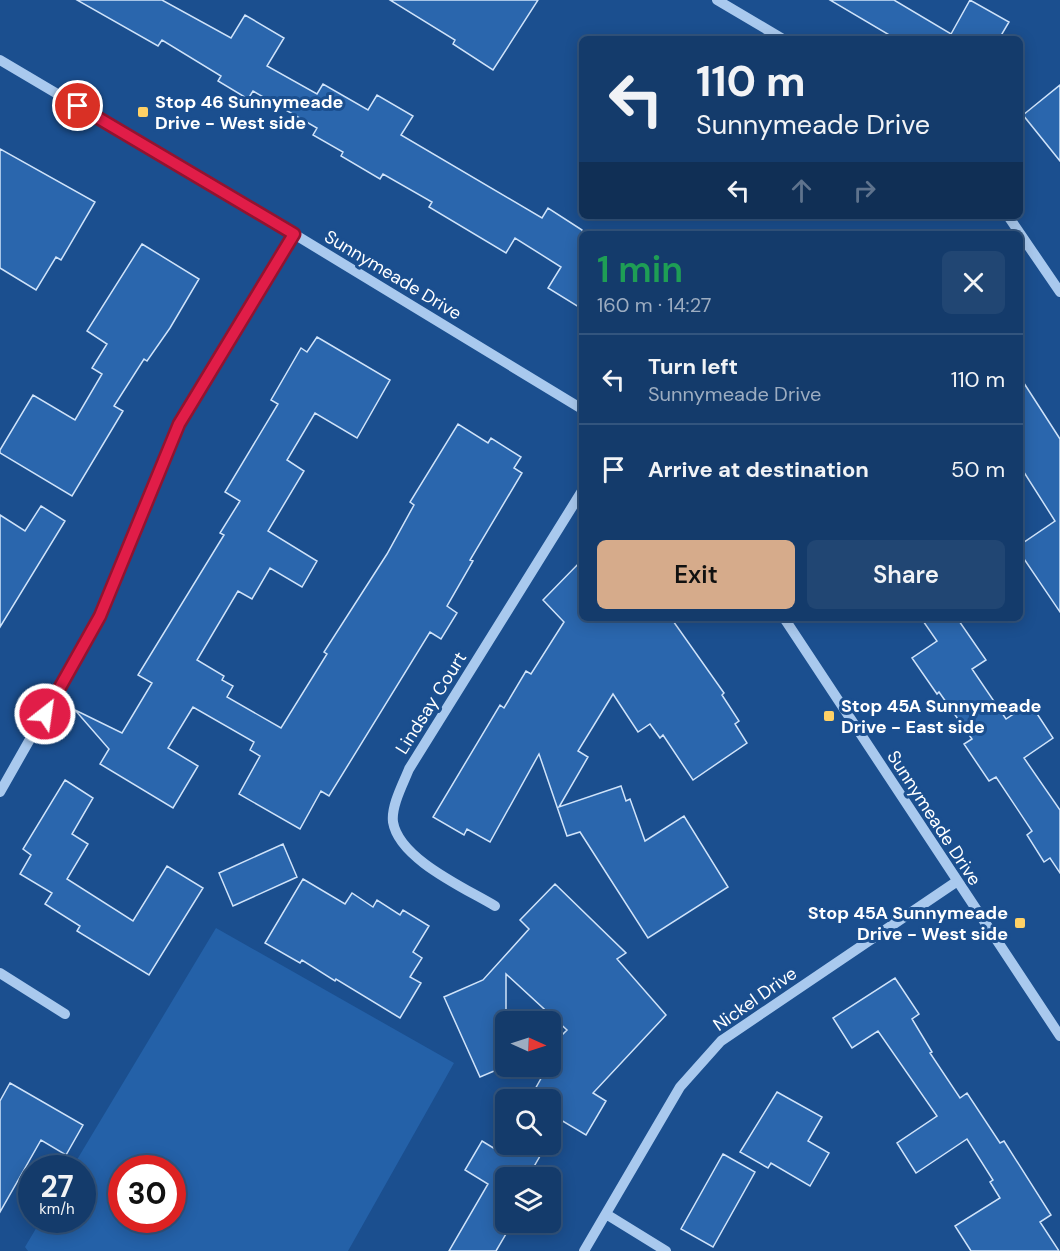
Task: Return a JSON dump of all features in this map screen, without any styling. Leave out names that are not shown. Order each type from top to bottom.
[{"type":"street","points":[[717,0],[778,36]]},
{"type":"street","name":"Sunnymeade Drive","points":[[0,60],[294,234],[579,408]]},
{"type":"street","points":[[0,792],[100,616],[179,424],[294,234]]},
{"type":"street","points":[[1023,238],[1060,292]]},
{"type":"street","name":"Lindsay Court","points":[[495,906],[422,861],[403,845],[393,822],[398,797],[410,769],[579,496]]},
{"type":"street","name":"Sunnymeade Drive","points":[[786,621],[956,882],[1060,1036]]},
{"type":"street","name":"Nickel Drive","points":[[584,1251],[680,1087],[721,1041],[956,882]]},
{"type":"street","points":[[0,973],[65,1014]]},
{"type":"street","points":[[606,1214],[666,1251]]},
{"type":"shaded area","points":[[216,928],[454,1063],[348,1251],[28,1251],[25,1247],[33,1233],[96,1233],[96,1155],[80,1155]]},
{"type":"building","points":[[77,0],[162,0],[231,38],[245,15],[284,38],[267,66],[317,94],[323,84],[368,110],[377,95],[413,116],[401,135],[542,218],[548,208],[582,230],[579,231],[579,307],[548,288],[561,267],[515,238],[506,253],[429,207],[432,202],[383,174],[380,179],[341,156],[343,152],[313,135],[317,128],[253,91],[248,99],[218,81],[221,76],[162,40],[158,46]]},
{"type":"building","points":[[390,0],[538,0],[493,70],[453,44],[455,40]]},
{"type":"building","points":[[830,0],[894,0],[951,34],[970,0],[1009,22],[1001,36],[891,36]]},
{"type":"building","points":[[1060,85],[1060,161],[1023,115]]},
{"type":"building","points":[[0,149],[95,202],[61,260],[56,257],[36,290],[0,268]]},
{"type":"building","points":[[142,244],[199,279],[170,328],[147,361],[144,359],[114,406],[123,411],[72,496],[0,453],[0,450],[33,395],[75,420],[102,374],[92,368],[107,344],[87,331]]},
{"type":"building","points":[[317,337],[390,380],[357,438],[315,413],[287,460],[304,471],[268,531],[317,561],[302,587],[270,568],[252,599],[238,591],[197,660],[224,676],[222,680],[233,686],[227,697],[281,728],[327,654],[324,652],[387,554],[414,505],[410,502],[458,424],[488,443],[491,438],[521,457],[514,468],[522,473],[470,560],[473,561],[447,606],[457,613],[441,639],[430,632],[329,796],[321,791],[300,829],[239,794],[260,756],[250,750],[254,742],[193,707],[168,748],[198,766],[173,808],[100,764],[109,749],[75,710],[122,733],[152,683],[138,675],[224,535],[220,533],[240,501],[225,492],[278,404],[271,400],[301,348],[307,352]]},
{"type":"building","points":[[1023,382],[1060,439],[1060,612],[1023,557],[1023,543],[1055,521],[1023,471]]},
{"type":"building","points":[[41,506],[65,521],[0,627],[0,515],[25,531]]},
{"type":"building","points":[[579,563],[579,621],[673,621],[724,693],[722,695],[739,721],[735,724],[747,743],[693,780],[663,735],[660,738],[650,724],[638,732],[613,694],[578,751],[588,757],[559,807],[621,786],[626,801],[630,799],[645,841],[684,816],[728,887],[648,938],[580,832],[567,836],[539,754],[490,842],[467,829],[464,835],[433,817],[500,705],[504,708],[526,671],[531,674],[564,622],[543,600]]},
{"type":"building","points":[[923,621],[959,621],[986,660],[972,669],[1006,719],[1030,703],[1053,738],[1024,758],[1060,810],[1060,873],[1050,858],[1044,862],[1027,835],[1032,831],[996,777],[989,781],[964,744],[972,739],[912,658],[937,641]]},
{"type":"building","points":[[65,780],[93,798],[72,834],[88,844],[67,879],[133,921],[167,866],[203,888],[149,975],[77,931],[80,926],[45,904],[52,893],[20,874],[31,855],[23,849]]},
{"type":"building","points":[[283,844],[297,877],[233,906],[219,873]]},
{"type":"building","points":[[303,879],[345,904],[352,893],[373,907],[377,900],[400,915],[403,910],[429,926],[413,952],[422,958],[410,977],[421,983],[400,1018],[302,960],[300,963],[265,943]]},
{"type":"building","points":[[555,884],[626,953],[617,959],[666,1015],[593,1093],[606,1101],[586,1135],[561,1120],[561,1089],[535,1089],[542,1077],[561,1077],[561,1036],[567,1030],[561,1024],[561,1011],[546,1011],[506,974],[506,1011],[495,1011],[495,1071],[480,1077],[444,997],[483,980],[529,929],[520,920]]},
{"type":"building","points":[[895,978],[919,1014],[912,1019],[932,1052],[930,1053],[960,1098],[967,1093],[1000,1143],[1004,1141],[1051,1215],[1040,1222],[1059,1251],[971,1251],[955,1226],[1000,1198],[990,1182],[993,1180],[967,1139],[916,1173],[897,1143],[937,1116],[878,1031],[852,1048],[833,1018]]},
{"type":"building","points":[[10,1083],[83,1125],[66,1155],[41,1140],[32,1155],[18,1155],[18,1180],[0,1212],[0,1101]]},
{"type":"building","points":[[777,1092],[822,1117],[808,1141],[829,1153],[810,1186],[771,1163],[768,1168],[740,1152]]},
{"type":"building","points":[[482,1141],[495,1149],[495,1155],[541,1155],[534,1167],[495,1167],[495,1233],[507,1233],[496,1251],[449,1251],[488,1184],[465,1170]]},
{"type":"building","points":[[723,1154],[755,1172],[713,1247],[681,1229]]},
{"type":"place","name":"Stop 46 Sunnymeade Drive - West side","points":[[143,112]]},
{"type":"place","name":"Stop 45A Sunnymeade Drive - East side","points":[[829,716]]},
{"type":"place","name":"Stop 45A Sunnymeade Drive - West side","points":[[1020,923]]},
{"type":"route","points":[[45,714],[100,616],[179,424],[294,234],[78,106]]}]
